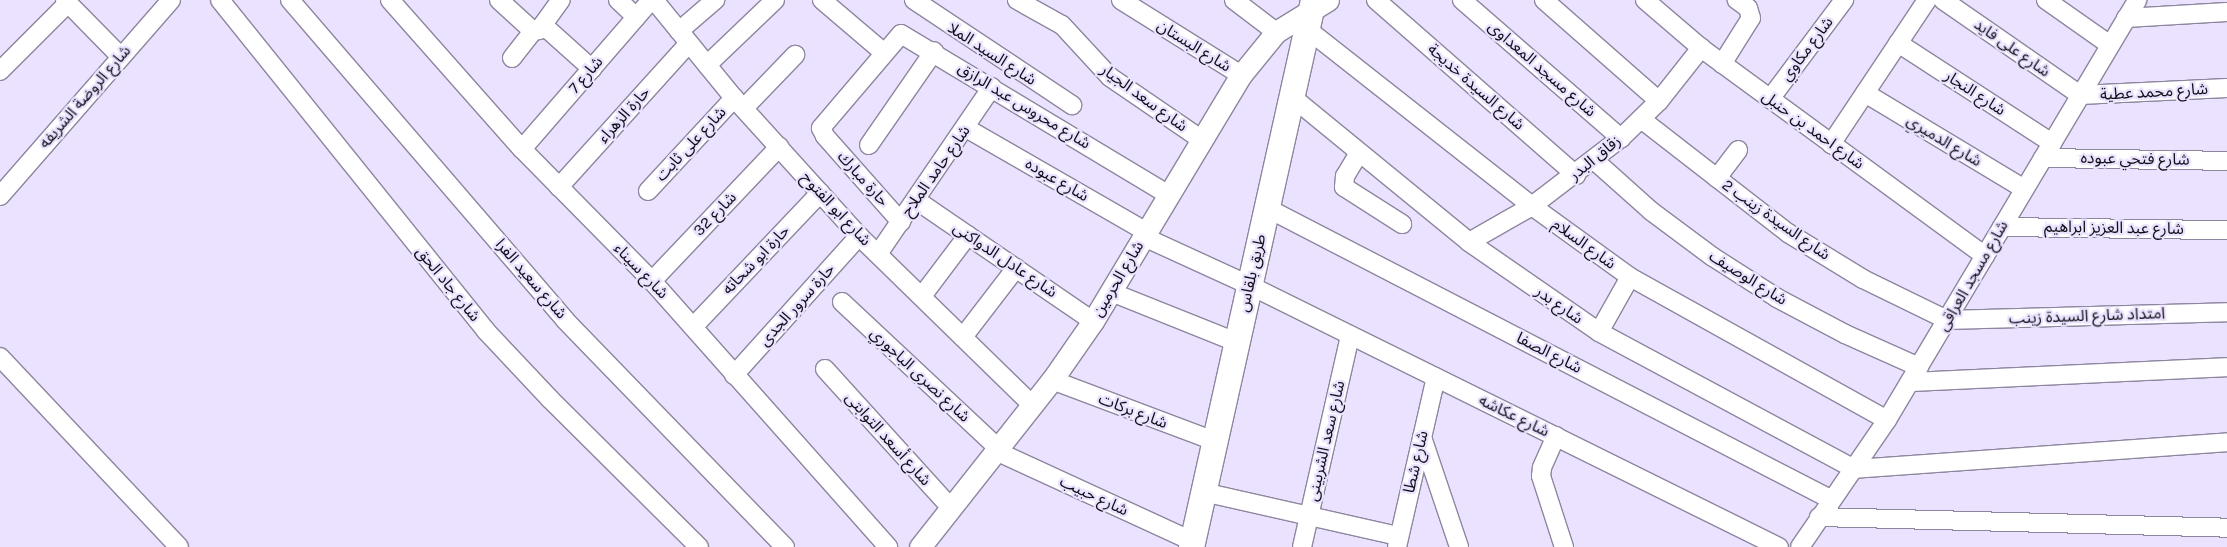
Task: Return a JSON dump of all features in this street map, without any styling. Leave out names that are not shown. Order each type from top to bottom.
[{"type":"main road","name":"طريق بلقاس","points":[[1191,544],[1292,98],[1315,10]]},
{"type":"street","name":"شارع الروضة الشريفه","points":[[0,196],[120,56],[171,0]]},
{"type":"street","name":"شارع جاد الحق","points":[[220,0],[486,331],[550,400],[699,547]]},
{"type":"street","name":"شارع سعيد الفرا","points":[[290,0],[565,320],[785,547]]},
{"type":"street","name":"شارع سيناء","points":[[390,0],[522,150],[652,280],[888,547]]},
{"type":"street","points":[[499,0],[592,68]]},
{"type":"street","points":[[512,58],[561,0]]},
{"type":"street","points":[[618,0],[636,18]]},
{"type":"street","name":"شارع 7","points":[[522,150],[653,0]]},
{"type":"street","name":"شارع ابو الفتوح","points":[[653,0],[739,103],[859,236],[964,336],[1032,405]]},
{"type":"street","name":"حارة الزهراء","points":[[559,186],[715,0]]},
{"type":"street","points":[[707,65],[775,0]]},
{"type":"street","points":[[822,0],[883,52]]},
{"type":"street","name":"شارع السيد الملا","points":[[914,0],[1072,105]]},
{"type":"street","name":"شارع سعد الجيار","points":[[1017,0],[1062,25],[1110,77],[1202,140]]},
{"type":"street","name":"شارع البستان","points":[[1121,0],[1241,75]]},
{"type":"street","points":[[1234,0],[1276,32]]},
{"type":"street","name":"شارع السيدة خديجة","points":[[1376,0],[1576,175]]},
{"type":"street","name":"شارع مسجد المعداوى","points":[[1462,0],[1621,138]]},
{"type":"street","points":[[1544,0],[1659,101]]},
{"type":"street","name":"شارع احمد بن حنبل","points":[[1645,0],[1722,64],[1984,256]]},
{"type":"street","points":[[1722,64],[1752,18],[1748,8],[1737,0]]},
{"type":"street","name":"شارع مكاوي","points":[[1770,99],[1844,0]]},
{"type":"street","points":[[1831,144],[1927,0]]},
{"type":"street","name":"شارع على فايد","points":[[1943,0],[2080,95]]},
{"type":"street","points":[[2046,0],[2110,45]]},
{"type":"street","name":"شارع مسجد العراقى","points":[[1800,547],[1830,499],[1854,469],[1887,420],[2138,0]]},
{"type":"street","points":[[0,71],[67,2],[120,56]]},
{"type":"street","name":"شارع الحرمين","points":[[920,547],[1052,380],[1093,321],[1241,75],[1276,32],[1315,10]]},
{"type":"street","name":"شارع السلام","points":[[1315,10],[1532,206],[1630,277],[1887,420]]},
{"type":"street","points":[[2126,18],[2227,12]]},
{"type":"street","name":"شارع محروس عبد الرازق","points":[[825,136],[822,124],[883,52],[898,36],[905,34],[1169,195]]},
{"type":"street","name":"شارع النجار","points":[[1898,43],[2047,150]]},
{"type":"street","name":"زقاق البدر","points":[[1469,242],[1532,206],[1576,175],[1621,138],[1659,101],[1701,48]]},
{"type":"street","points":[[869,145],[934,51]]},
{"type":"street","name":"شارع على ثابت","points":[[648,191],[739,103],[796,55]]},
{"type":"street","name":"شارع حامد الملاح","points":[[878,254],[966,128],[992,87]]},
{"type":"street","name":"شارع محمد عطية","points":[[2080,95],[2227,88]]},
{"type":"street","name":"شارع الدميري","points":[[1865,93],[2024,189]]},
{"type":"street","name":"شارع بدر","points":[[1292,98],[1469,242],[1598,332],[1854,469]]},
{"type":"street","name":"شارع السيدة زينب 2","points":[[1641,119],[1788,233],[1863,280],[1947,320]]},
{"type":"street","name":"شارع عبوده","points":[[966,128],[1145,234],[1249,285]]},
{"type":"street","name":"حارة مبارك","points":[[825,136],[901,222]]},
{"type":"street","name":"شارع 32","points":[[652,280],[779,148]]},
{"type":"street","points":[[1717,178],[1738,150]]},
{"type":"street","name":"شارع فتحي عبوده","points":[[2047,150],[2227,161]]},
{"type":"street","points":[[1359,153],[1345,176],[1344,187],[1402,224]]},
{"type":"street","name":"شارع الوصيف","points":[[1594,160],[1651,211],[1713,257],[1777,298],[1915,374]]},
{"type":"street","name":"حارة ابو شحاته","points":[[693,327],[820,193]]},
{"type":"street","name":"شارع عادل الدواكنى","points":[[916,200],[1093,321]]},
{"type":"street","name":"شارع الصفا","points":[[1267,208],[1830,499]]},
{"type":"street","name":"شارع عبد العزيز ابراهيم","points":[[2002,227],[2227,230]]},
{"type":"street","points":[[922,296],[968,235]]},
{"type":"street","name":"حارة سرور الجدى","points":[[734,375],[859,236]]},
{"type":"street","points":[[964,336],[1016,268]]},
{"type":"street","points":[[1598,332],[1630,277]]},
{"type":"street","name":"شارع عكاشه","points":[[1249,285],[1779,547]]},
{"type":"street","points":[[1111,292],[1236,342]]},
{"type":"street","name":"شارع نصرى الباجوري","points":[[842,302],[997,450]]},
{"type":"street","name":"امتداد شارع السيدة زينب","points":[[1947,320],[2227,312]]},
{"type":"street","name":"شارع سعد الشربينى","points":[[1302,547],[1350,335]]},
{"type":"street","points":[[0,357],[179,547]]},
{"type":"street","points":[[1915,374],[2227,368]]},
{"type":"street","name":"شارع أسعد التوابتى","points":[[825,369],[951,508]]},
{"type":"street","name":"شارع شطا","points":[[1398,542],[1436,377]]},
{"type":"street","name":"شارع بركات","points":[[1052,380],[1214,441]]},
{"type":"street","points":[[1556,436],[1542,468],[1542,476],[1566,546]]},
{"type":"street","points":[[1422,437],[1459,547]]},
{"type":"street","points":[[1854,469],[2227,442]]},
{"type":"street","name":"شارع حبيب","points":[[997,450],[1191,544]]},
{"type":"street","points":[[1203,492],[1309,516],[1398,542]]},
{"type":"street","points":[[1819,517],[2227,528]]}]
